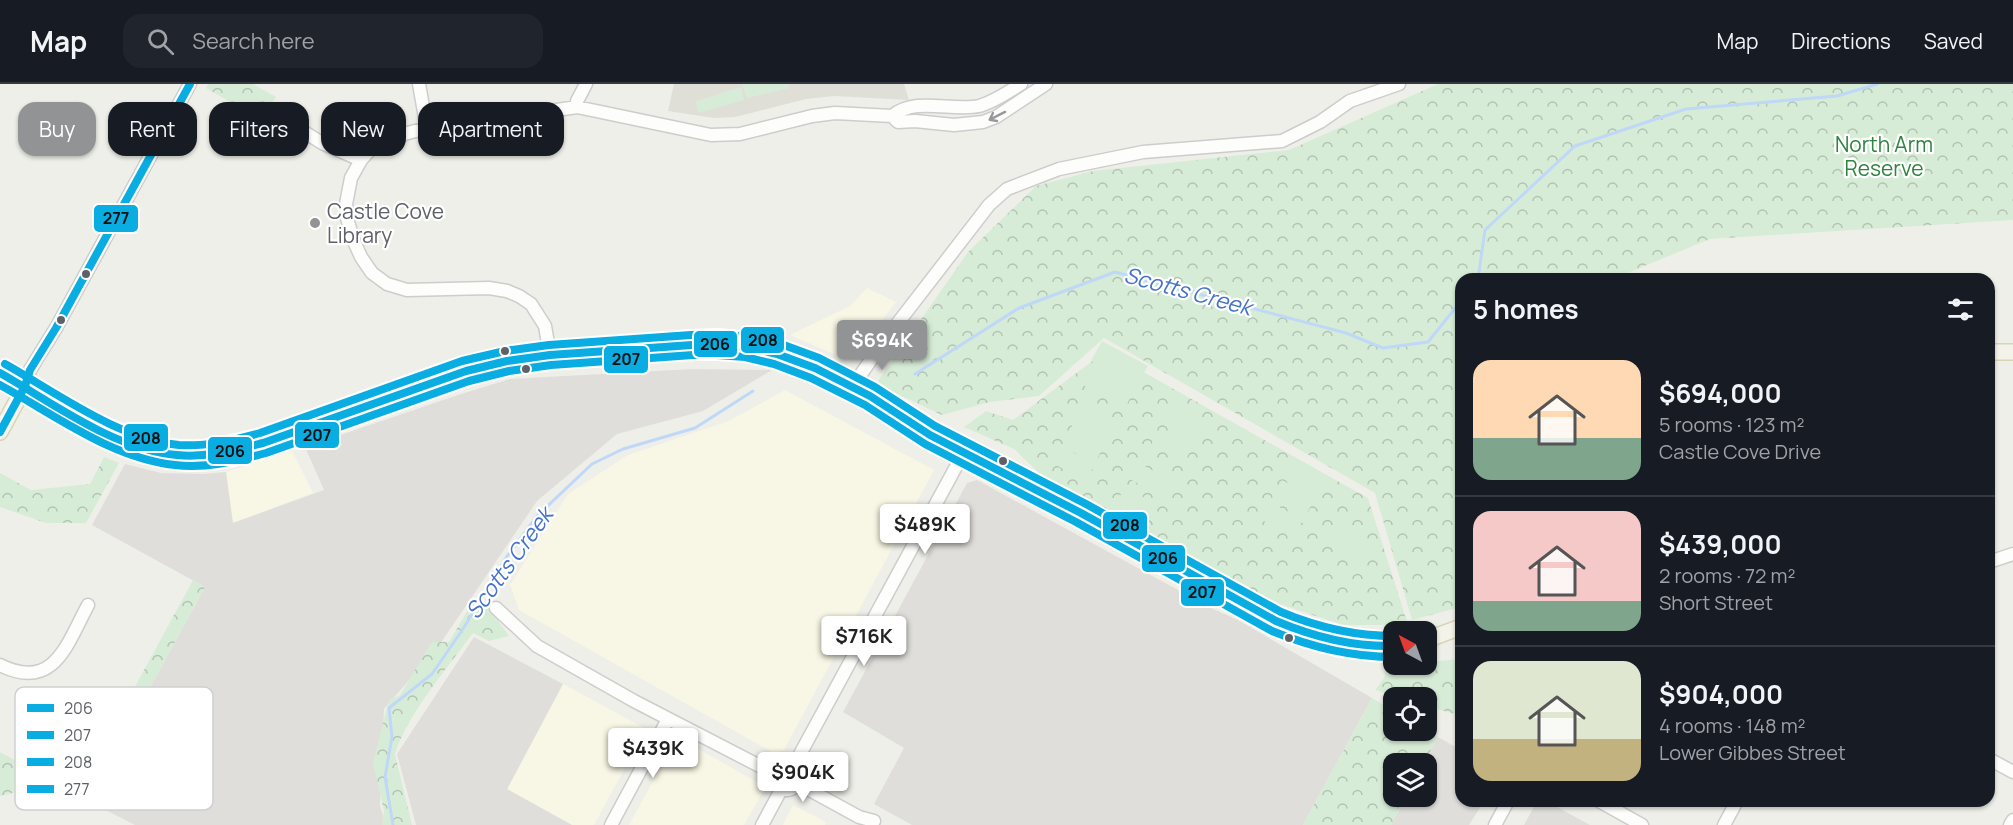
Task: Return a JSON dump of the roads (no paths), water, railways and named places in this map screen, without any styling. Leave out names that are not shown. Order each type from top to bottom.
[{"type":"main road","points":[[0,373],[113,436],[135,445],[175,454],[198,455],[234,451],[269,441],[466,371],[507,360],[717,344],[747,346],[815,368],[870,396],[930,435],[1081,513],[1276,621],[1297,630],[1339,642],[1383,647]]},
{"type":"main road","points":[[1995,352],[2013,352]]},
{"type":"main road","points":[[0,432],[25,386]]},
{"type":"main road","points":[[1437,636],[1455,629]]},
{"type":"street","points":[[25,386],[30,370],[190,84]]},
{"type":"street","points":[[419,84],[422,102]]},
{"type":"street","points":[[577,107],[577,101],[586,84]]},
{"type":"street","points":[[564,109],[577,107],[711,135],[740,134],[812,116],[835,113],[892,116],[901,109],[978,106],[996,99],[1021,84]]},
{"type":"street","points":[[892,116],[898,122],[915,121],[954,125],[983,122],[996,117],[1046,84]]},
{"type":"street","points":[[852,387],[887,337],[989,205],[1007,189],[1059,169],[1143,152],[1282,141],[1320,122],[1350,101],[1399,84]]},
{"type":"street","points":[[418,131],[387,139],[370,150],[361,160],[351,178],[347,190],[347,218],[361,257],[372,273],[387,284],[407,290],[497,288],[519,296],[531,304],[545,326],[550,355]]},
{"type":"street","points":[[309,135],[361,160]]},
{"type":"street","points":[[792,769],[964,452]]},
{"type":"street","points":[[1995,560],[2013,554]]},
{"type":"street","points":[[0,665],[15,673],[37,674],[54,663],[88,605]]},
{"type":"street","points":[[496,608],[537,646],[669,719],[777,775]]},
{"type":"street","points":[[611,825],[669,719]]},
{"type":"street","points":[[1995,762],[2013,772]]},
{"type":"street","points":[[784,769],[792,769],[797,776],[797,783],[789,790],[782,788],[777,784],[777,775],[784,769]]},
{"type":"street","points":[[797,783],[859,817],[874,821]]},
{"type":"street","points":[[762,825],[782,788]]},
{"type":"street","points":[[1495,825],[1505,807]]},
{"type":"street","points":[[1610,807],[1642,825]]},
{"type":"street","points":[[1724,825],[1734,807]]},
{"type":"street","points":[[2010,825],[2013,820]]},
{"type":"waterway","name":"Scotts Creek","points":[[1479,273],[1485,230],[1575,146],[1686,109],[1837,96],[1877,84]]},
{"type":"waterway","name":"Scotts Creek","points":[[915,374],[1019,308],[1115,272],[1346,333],[1383,348],[1428,342],[1455,308]]},
{"type":"waterway","name":"Scotts Creek","points":[[393,825],[385,777],[392,737],[389,708],[432,674],[463,629],[506,558],[538,515],[592,464],[623,449],[695,428],[753,391]]},
{"type":"place","name":"Castle Cove Library","points":[[315,223]]},
{"type":"park label","name":"North Arm Reserve","points":[[1884,156]]}]
